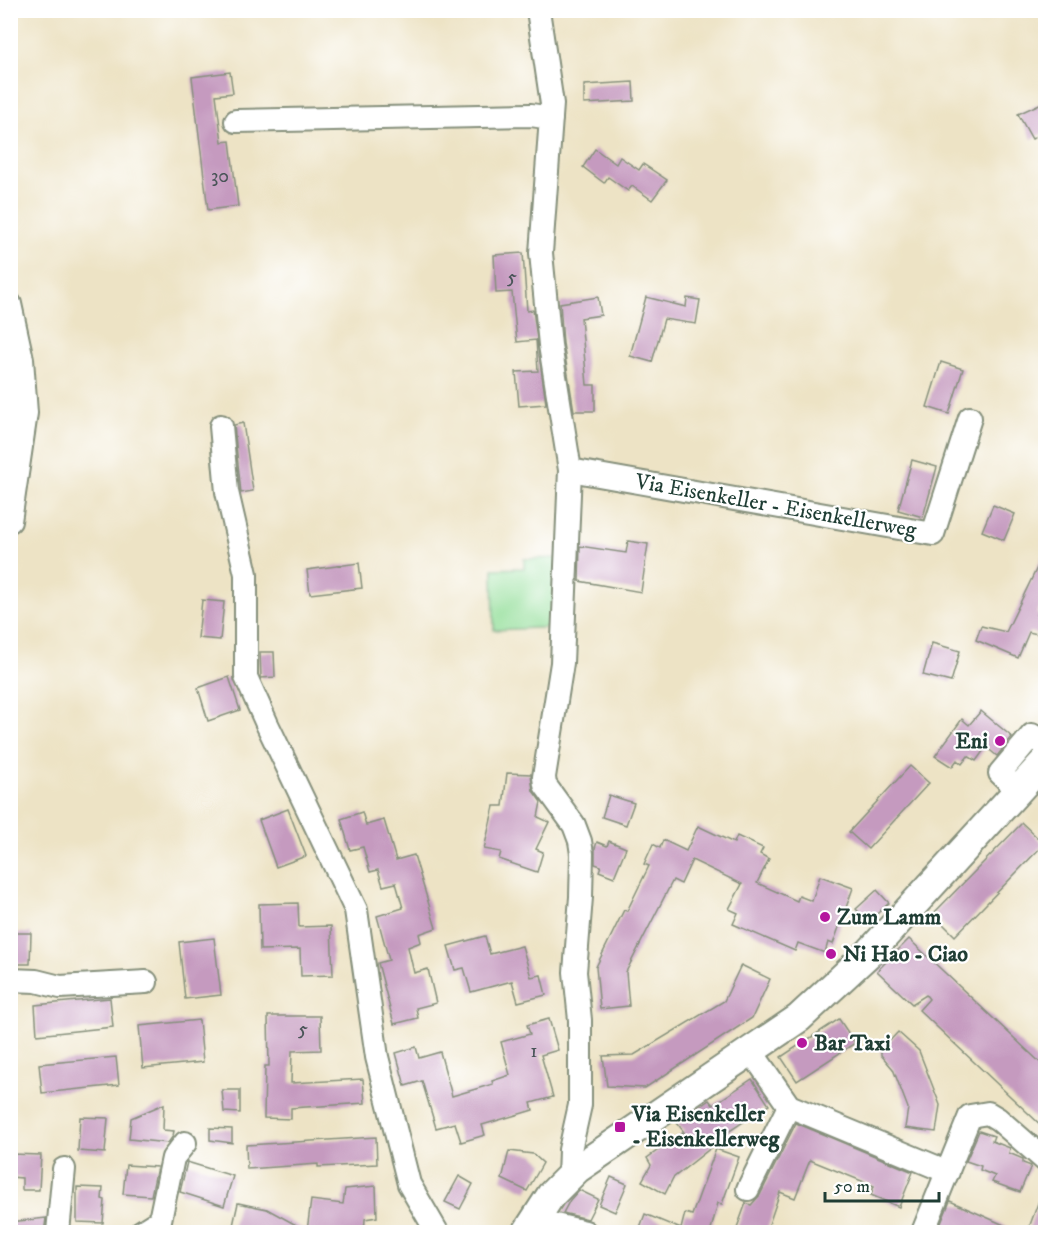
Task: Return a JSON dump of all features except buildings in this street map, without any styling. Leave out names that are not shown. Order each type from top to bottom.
[{"type":"main road","points":[[531,1226],[551,1195],[569,1177],[600,1153],[800,1018],[869,953],[1009,782],[1046,760]]},
{"type":"street","points":[[538,10],[552,104],[541,253],[550,345],[570,470],[562,663],[544,777],[545,786],[574,825],[582,854],[575,972],[580,1020],[580,1105],[570,1150],[569,1177]]},
{"type":"street","points":[[236,122],[531,115],[551,118]]},
{"type":"street","points":[[10,304],[22,359],[26,413],[10,521]]},
{"type":"street","name":"Via Eisenkeller - Eisenkellerweg","points":[[570,470],[933,534],[970,418]]},
{"type":"street","points":[[221,426],[227,492],[246,574],[246,677],[356,910],[377,1057],[410,1184],[437,1233]]},
{"type":"street","points":[[1009,782],[1039,740]]},
{"type":"street","points":[[10,980],[36,981],[60,987],[146,982]]},
{"type":"street","points":[[751,1051],[789,1106],[948,1172]]},
{"type":"street","points":[[748,1189],[789,1106]]},
{"type":"street","points":[[924,1233],[970,1116],[988,1113],[1046,1161]]},
{"type":"street","points":[[141,1233],[160,1220],[164,1191],[173,1158],[185,1143]]},
{"type":"street","points":[[58,1233],[64,1169]]},
{"type":"street","points":[[531,1226],[585,1233]]},
{"type":"green space","points":[[560,558],[558,627],[494,630],[493,569],[524,568],[524,559]]},
{"type":"place","name":"Eni","points":[[1000,741]]},
{"type":"place","name":"Zum Lamm","points":[[825,917]]},
{"type":"place","name":"Ni Hao - Ciao","points":[[831,954]]},
{"type":"place","name":"Bar Taxi","points":[[802,1043]]},
{"type":"place","name":"Via Eisenkeller - Eisenkellerweg","points":[[620,1127]]}]
